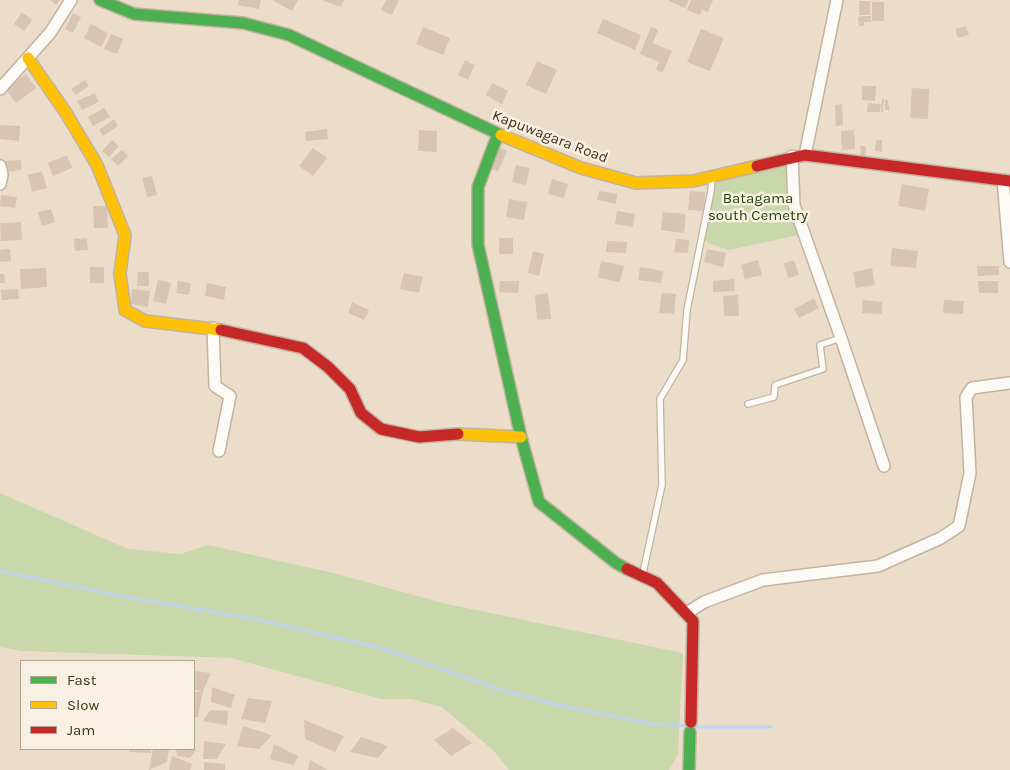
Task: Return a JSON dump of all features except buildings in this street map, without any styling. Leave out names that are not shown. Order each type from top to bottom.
[{"type":"street","points":[[0,89],[50,33],[71,0]]},
{"type":"street","name":"Kapuwagara Road","points":[[100,0],[134,14],[243,22],[289,36],[498,134],[581,168],[636,183],[693,181],[792,156],[805,155],[1006,181]]},
{"type":"street","points":[[805,155],[837,0]]},
{"type":"street","points":[[28,58],[98,164],[125,235],[120,274],[125,310],[145,321],[213,328],[303,348],[333,372],[350,389],[361,413],[381,428],[419,437],[453,434],[520,437]]},
{"type":"street","points":[[498,134],[478,187],[478,245],[520,437],[539,502],[616,563],[658,583],[693,621],[690,770]]},
{"type":"street","points":[[792,156],[794,205],[842,338],[884,466]]},
{"type":"street","points":[[0,166],[2,175],[0,184]]},
{"type":"street","points":[[1006,181],[1010,262]]},
{"type":"street","points":[[213,328],[215,386],[230,396],[219,450]]},
{"type":"street","points":[[687,613],[704,602],[763,580],[878,566],[941,538],[959,526],[970,473],[966,397],[972,388],[1010,383]]},
{"type":"lane","points":[[642,576],[662,485],[660,399],[683,360],[687,310],[711,191],[712,176]]},
{"type":"lane","points":[[748,404],[774,397],[776,385],[823,369],[820,345],[842,338]]},
{"type":"green space","name":"Batagama south Cemetry","points":[[791,164],[799,235],[729,250],[708,243],[703,239],[711,212],[711,181]]},
{"type":"green space","points":[[0,493],[128,549],[180,554],[208,545],[333,573],[447,604],[683,653],[678,754],[669,770],[509,770],[494,751],[442,707],[411,699],[381,699],[231,658],[22,651],[0,647]]},
{"type":"waterway","points":[[0,571],[121,596],[255,619],[381,648],[502,690],[557,705],[653,724],[688,726]]},
{"type":"waterway","points":[[694,727],[771,727]]},
{"type":"traffic: fast","points":[[100,0],[134,14],[243,23],[289,35],[501,135]]},
{"type":"traffic: fast","points":[[498,134],[478,187],[478,245],[521,437],[539,502],[616,563],[627,569]]},
{"type":"traffic: fast","points":[[689,770],[690,732]]},
{"type":"traffic: slow","points":[[28,58],[66,113],[97,165],[125,235],[120,274],[125,310],[145,321],[221,330]]},
{"type":"traffic: slow","points":[[501,135],[581,168],[636,183],[693,181],[757,166]]},
{"type":"traffic: slow","points":[[458,434],[521,437]]},
{"type":"traffic: jam","points":[[757,166],[805,155],[1010,181]]},
{"type":"traffic: jam","points":[[221,330],[303,348],[328,367],[350,389],[361,413],[381,429],[419,437],[458,434]]},
{"type":"traffic: jam","points":[[627,569],[657,583],[693,621],[691,722]]}]
